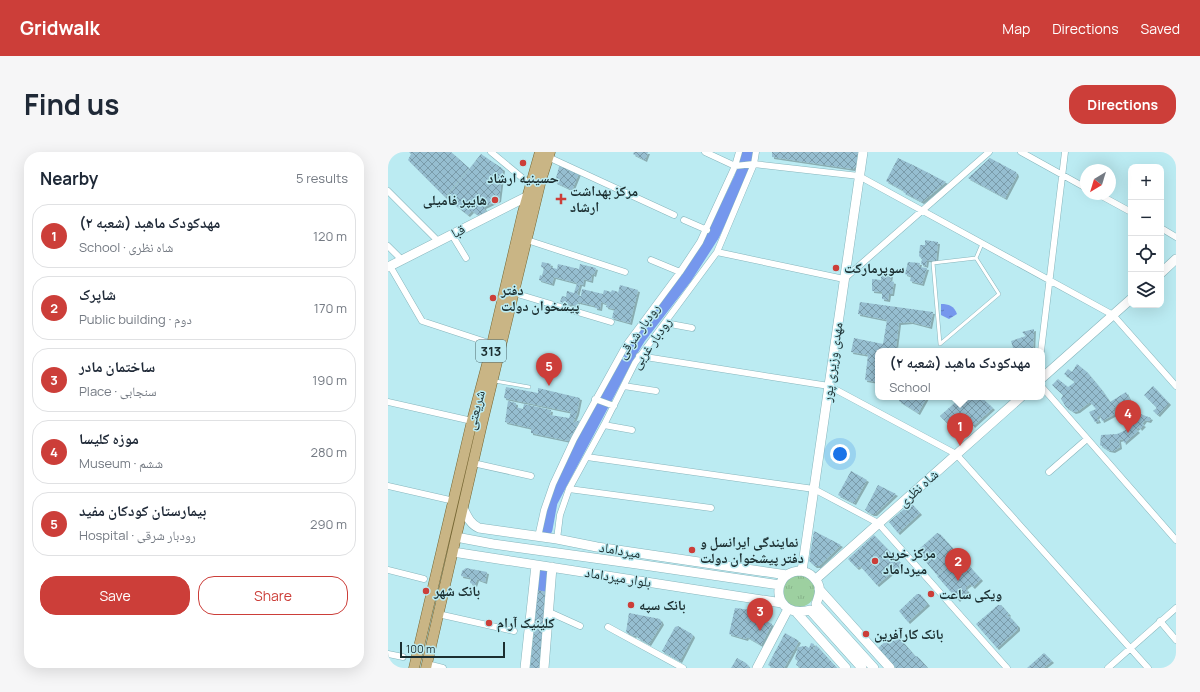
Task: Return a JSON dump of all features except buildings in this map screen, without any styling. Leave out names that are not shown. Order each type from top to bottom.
[{"type":"main road","name":"مهدی وزیری پور","points":[[802,571],[863,152]]},
{"type":"main road","name":"شریعتی","points":[[414,668],[472,421],[528,196],[531,185],[546,154]]},
{"type":"main road","name":"شریعتی","points":[[426,666],[546,154]]},
{"type":"main road","name":"قبا","points":[[389,266],[528,196]]},
{"type":"main road","points":[[1162,272],[1176,259]]},
{"type":"main road","points":[[1045,375],[1128,302]]},
{"type":"main road","name":"شاه نظری","points":[[816,579],[1018,400]]},
{"type":"main road","name":"میرداماد","points":[[463,508],[474,526],[480,528],[787,575]]},
{"type":"main road","points":[[446,535],[456,537]]},
{"type":"main road","name":"بلوار میرداماد","points":[[456,537],[494,544],[780,585]]},
{"type":"main road","points":[[491,558],[488,550],[494,544]]},
{"type":"main road","points":[[597,547],[636,564]]},
{"type":"main road","points":[[442,551],[453,552]]},
{"type":"main road","name":"بلوار میرداماد","points":[[453,552],[730,595],[789,608]]},
{"type":"main road","points":[[525,668],[536,565]]},
{"type":"main road","points":[[544,668],[552,568]]},
{"type":"main road","points":[[846,668],[779,596],[780,585],[787,575],[797,571],[802,571],[812,575],[816,579],[820,589],[890,668]]},
{"type":"main road","points":[[730,578],[744,587],[743,590],[730,595]]},
{"type":"main road","points":[[789,608],[803,612],[813,607],[820,595],[820,589]]},
{"type":"main road","points":[[813,607],[862,668]]},
{"type":"main road","points":[[813,607],[874,668]]},
{"type":"main road","points":[[757,668],[789,608]]},
{"type":"street","points":[[491,152],[531,185]]},
{"type":"street","points":[[705,152],[735,166],[754,164],[859,176],[1113,315],[1176,386]]},
{"type":"street","name":"رودبار شرقی","points":[[538,537],[544,510],[553,484],[595,399],[626,344],[680,272],[707,230],[735,166],[739,152]]},
{"type":"street","name":"رودبار غربی","points":[[557,539],[560,515],[569,490],[639,356],[717,252],[754,164],[756,152]]},
{"type":"street","points":[[717,252],[844,279],[989,152]]},
{"type":"street","points":[[1021,152],[1080,184]]},
{"type":"street","points":[[1041,348],[1065,152]]},
{"type":"street","points":[[546,154],[674,215]]},
{"type":"street","points":[[388,191],[438,241]]},
{"type":"street","points":[[1109,200],[1128,210]]},
{"type":"street","points":[[684,220],[707,230]]},
{"type":"street","points":[[1164,230],[1176,237]]},
{"type":"street","points":[[452,235],[466,258]]},
{"type":"street","points":[[527,240],[625,272]]},
{"type":"street","points":[[388,246],[402,260]]},
{"type":"street","points":[[651,260],[680,272]]},
{"type":"street","points":[[389,266],[422,321],[492,344]]},
{"type":"street","points":[[514,293],[611,322]]},
{"type":"street","points":[[665,323],[692,328]]},
{"type":"street","points":[[639,356],[829,386],[956,454],[1148,668]]},
{"type":"street","points":[[624,386],[656,391]]},
{"type":"street","points":[[1045,390],[1176,540]]},
{"type":"street","points":[[595,399],[614,406]]},
{"type":"street","points":[[388,402],[472,421]]},
{"type":"street","points":[[604,425],[632,430]]},
{"type":"street","points":[[1049,472],[1087,439]]},
{"type":"street","points":[[587,457],[814,489],[878,523],[1007,668]]},
{"type":"street","points":[[473,463],[531,476]]},
{"type":"street","points":[[388,486],[454,501]]},
{"type":"street","points":[[569,490],[710,508]]},
{"type":"street","points":[[388,570],[424,579]]},
{"type":"street","points":[[1108,668],[1176,608]]},
{"type":"street","points":[[549,612],[580,626]]},
{"type":"street","points":[[438,614],[514,630]]},
{"type":"street","points":[[1160,622],[1176,640]]},
{"type":"street","points":[[608,627],[684,668]]},
{"type":"street","points":[[388,654],[403,657]]},
{"type":"street","points":[[426,666],[443,668]]},
{"type":"lane","points":[[976,258],[982,244]]},
{"type":"lane","points":[[976,258],[999,294],[940,344],[933,263],[976,258]]},
{"type":"lane","points":[[493,380],[529,387]]},
{"type":"green space","points":[[799,575],[810,580],[815,591],[810,602],[799,607],[788,602],[783,591],[788,580]]},
{"type":"water","points":[[941,304],[951,306],[957,314],[949,319],[941,315]]},
{"type":"waterway","points":[[546,529],[551,502],[628,356],[639,338],[686,277],[713,235],[741,177],[747,152]]},
{"type":"waterway","points":[[539,608],[542,575]]},
{"type":"place","name":"حسینیه ارشاد","points":[[523,163]]},
{"type":"place","name":"مرکز بهداشت ارشاد","points":[[561,199]]},
{"type":"place","name":"هایپر فامیلی","points":[[495,200]]},
{"type":"place","name":"سوپرمارکت","points":[[836,268]]},
{"type":"place","name":"دفتر پیشخوان دولت","points":[[493,298]]},
{"type":"place","name":"بیمارستان کودکان مفید","points":[[549,386]]},
{"type":"place","name":"موزه کلیسا","points":[[1128,433]]},
{"type":"place","name":"مهدکودک ماهبد (شعبه ۲)","points":[[960,446]]},
{"type":"place","name":"نمایندگی ایرانسل و دفتر پیشخوان دولت","points":[[692,550]]},
{"type":"place","name":"مرکز خرید میرداماد","points":[[875,561]]},
{"type":"place","name":"شاپرک","points":[[958,581]]},
{"type":"place","name":"بانک شهر","points":[[426,591]]},
{"type":"place","name":"ویکی ساعت","points":[[931,594]]},
{"type":"place","name":"بانک سپه","points":[[631,605]]},
{"type":"place","name":"کلینیک آرام","points":[[489,623]]},
{"type":"place","name":"ساختمان مادر","points":[[760,631]]},
{"type":"place","name":"بانک کارآفرین","points":[[866,634]]}]
